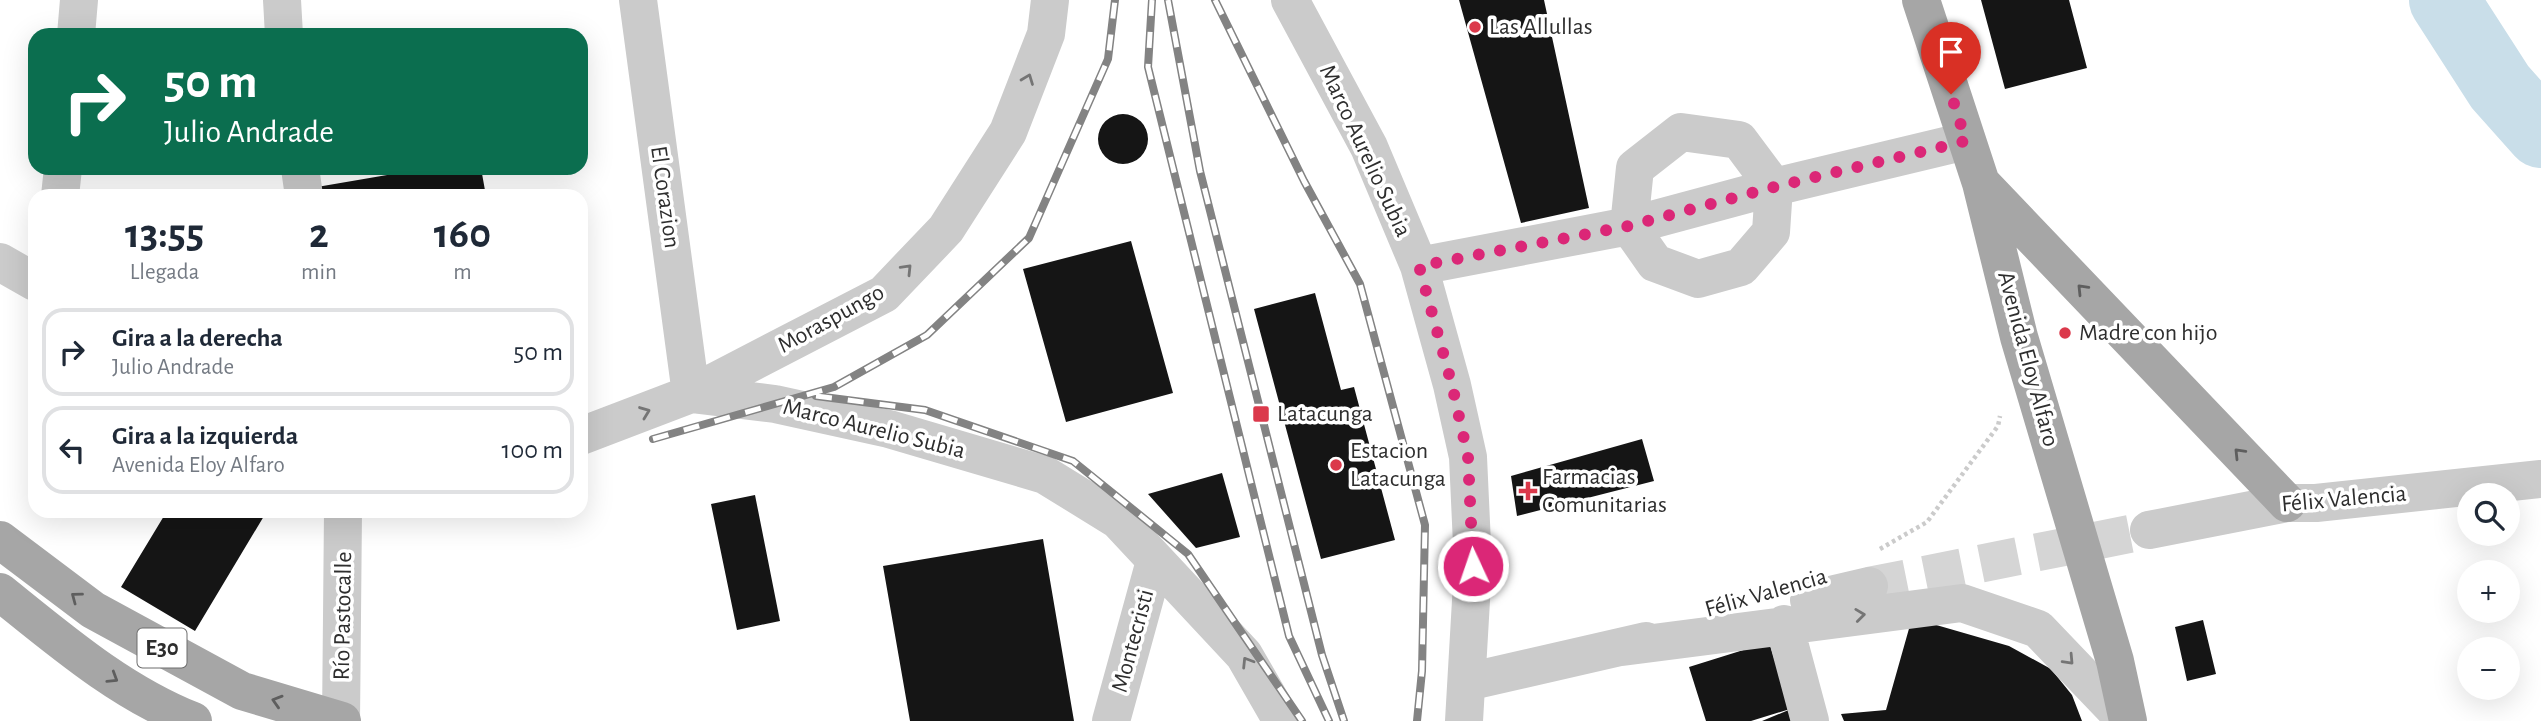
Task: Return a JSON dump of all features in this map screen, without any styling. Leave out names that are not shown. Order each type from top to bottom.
[{"type":"main road","name":"Avenida Eloy Alfaro","points":[[1921,0],[1981,183],[2019,337],[2115,661],[2127,721]]},
{"type":"main road","points":[[1981,183],[2287,503]]},
{"type":"main road","name":"E30","points":[[0,540],[93,610],[242,691],[341,721]]},
{"type":"main road","name":"E30","points":[[0,592],[87,662],[164,709],[193,721]]},
{"type":"street","points":[[77,28],[79,0]]},
{"type":"street","points":[[282,0],[280,6],[283,28]]},
{"type":"street","name":"El Corazion","points":[[638,0],[691,394]]},
{"type":"street","name":"Moraspungo","points":[[588,433],[691,394],[884,294],[946,229],[1008,132],[1046,34],[1050,0]]},
{"type":"street","name":"Marco Aurelio Subia","points":[[1290,0],[1368,147],[1419,266],[1452,385],[1468,457],[1473,566],[1464,721]]},
{"type":"street","points":[[1681,132],[1739,140],[1774,187],[1771,232],[1741,267],[1698,279],[1655,263],[1629,226],[1635,168],[1681,132]]},
{"type":"street","points":[[1419,266],[1629,226],[1774,187],[1966,141]]},
{"type":"street","points":[[0,262],[28,278]]},
{"type":"street","name":"Marco Aurelio Subia","points":[[691,394],[775,404],[889,429],[1045,475],[1118,520],[1244,655],[1282,721]]},
{"type":"street","name":"Félix Valencia","points":[[2149,530],[2287,503],[2316,503],[2541,479]]},
{"type":"street","name":"Río Pastocalle","points":[[341,721],[348,518]]},
{"type":"street","name":"Montecristi","points":[[1111,721],[1155,561]]},
{"type":"street","points":[[1467,682],[1870,586]]},
{"type":"street","points":[[1622,647],[1962,603],[2038,629],[2127,721]]},
{"type":"street","points":[[1784,624],[1810,721]]},
{"type":"path","points":[[1880,549],[1927,522],[1998,426],[2001,414]]},
{"type":"building","points":[[1459,0],[1544,0],[1589,208],[1521,223]]},
{"type":"building","points":[[1981,0],[2069,0],[2087,68],[2005,89]]},
{"type":"building","points":[[1123,114],[1141,121],[1148,139],[1141,157],[1123,164],[1105,157],[1098,139],[1105,121]]},
{"type":"building","points":[[387,175],[482,175],[485,189],[317,189]]},
{"type":"building","points":[[1131,241],[1173,393],[1066,422],[1023,269]]},
{"type":"building","name":"Estacion Latacunga","points":[[1315,293],[1341,390],[1354,387],[1395,540],[1321,559],[1254,309]]},
{"type":"building","points":[[1642,439],[1654,481],[1517,516],[1511,476]]},
{"type":"building","points":[[1222,473],[1240,537],[1196,548],[1148,494]]},
{"type":"building","points":[[755,495],[780,621],[737,630],[711,504]]},
{"type":"building","points":[[163,518],[263,518],[195,631],[121,587]]},
{"type":"building","points":[[1043,539],[1074,721],[910,721],[883,566]]},
{"type":"building","points":[[1912,618],[2009,646],[2051,669],[2072,695],[2082,721],[1844,721],[1841,714],[1886,710]]},
{"type":"building","points":[[2203,620],[2216,674],[2187,681],[2175,627]]},
{"type":"building","points":[[1769,642],[1790,709],[1751,721],[1706,721],[1689,667]]},
{"type":"building","points":[[1791,709],[1796,721],[1762,721]]},
{"type":"waterway","points":[[2444,0],[2500,87],[2541,133]]},
{"type":"tunnel","points":[[1869,586],[2149,530]]},
{"type":"railway","points":[[653,439],[834,387],[927,335],[1029,238],[1108,59],[1115,0]]},
{"type":"railway","points":[[1152,0],[1148,67],[1289,636],[1329,721]]},
{"type":"railway","points":[[1168,0],[1200,171],[1322,655],[1344,721]]},
{"type":"railway","points":[[1215,0],[1304,181],[1360,284],[1425,525],[1422,671],[1417,721]]},
{"type":"railway","points":[[816,396],[925,410],[1073,461],[1188,554],[1302,721]]},
{"type":"place","name":"Las Allullas","points":[[1475,27]]},
{"type":"place","name":"Madre con hijo","points":[[2065,333]]},
{"type":"place","name":"Latacunga","points":[[1261,414]]},
{"type":"place","name":"Estacion Latacunga","points":[[1336,465]]},
{"type":"place","name":"Farmacias Comunitarias","points":[[1528,491]]},
{"type":"route","points":[[1473,566],[1468,457],[1452,385],[1419,266],[1629,226],[1774,187],[1966,141],[1951,94]]}]
